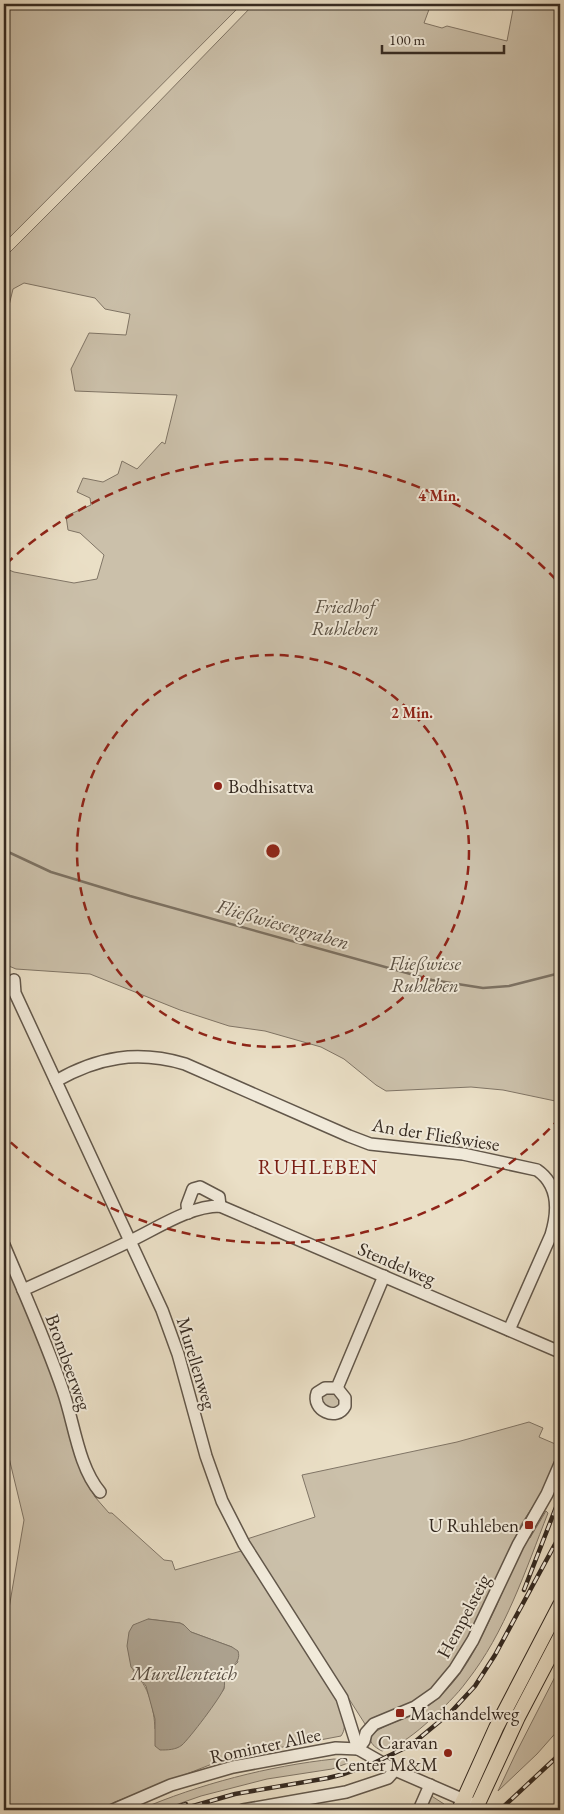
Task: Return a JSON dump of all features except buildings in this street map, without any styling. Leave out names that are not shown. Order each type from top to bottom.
[{"type":"main road","points":[[461,1805],[496,1728],[560,1605]]},
{"type":"main road","points":[[476,1808],[518,1717],[560,1637]]},
{"type":"street","name":"Murellenweg","points":[[14,980],[15,993],[169,1329],[206,1456],[222,1501],[244,1544],[342,1698],[358,1748]]},
{"type":"street","name":"An der Fließwiese","points":[[56,1081],[83,1068],[109,1060],[136,1056],[169,1059],[201,1070],[370,1144],[478,1157],[537,1170],[546,1178],[553,1191],[556,1218],[551,1234],[509,1330]]},
{"type":"street","name":"Stendelweg","points":[[188,1213],[187,1205],[193,1189],[200,1187],[219,1196],[220,1206],[560,1352]]},
{"type":"street","points":[[23,1290],[202,1207],[220,1206]]},
{"type":"street","name":"Brombeerweg","points":[[4,1245],[58,1377],[93,1484],[100,1492]]},
{"type":"street","points":[[337,1388],[384,1276]]},
{"type":"street","name":"Hempelsteig","points":[[358,1748],[364,1741],[366,1733],[374,1724],[415,1707],[435,1693],[455,1669],[473,1640],[518,1545],[560,1464]]},
{"type":"street","name":"Rominter Allee","points":[[113,1810],[171,1785],[233,1767],[336,1748],[358,1748]]},
{"type":"street","points":[[358,1748],[395,1770],[430,1785],[461,1805],[476,1808]]},
{"type":"street","points":[[243,1810],[346,1792],[388,1778],[395,1770]]},
{"type":"street","points":[[419,1810],[430,1785]]},
{"type":"green space","points":[[4,4],[242,4],[4,243]]},
{"type":"green space","points":[[254,4],[431,4],[424,23],[442,28],[447,26],[507,41],[514,4],[560,4],[560,1102],[503,1090],[471,1087],[386,1091],[344,1059],[321,1047],[265,1031],[229,1026],[180,1010],[90,974],[16,969],[4,964],[4,568],[14,572],[74,583],[97,579],[104,555],[80,533],[68,530],[66,516],[91,505],[90,498],[77,492],[83,478],[103,482],[118,474],[122,461],[137,469],[162,442],[165,444],[177,395],[75,391],[71,369],[89,333],[126,335],[130,314],[105,309],[95,298],[24,283],[13,289],[4,326],[4,258]]},
{"type":"green space","points":[[4,1255],[45,1354],[89,1486],[95,1497],[109,1513],[112,1513],[164,1560],[172,1561],[175,1570],[241,1551],[337,1699],[344,1723],[341,1736],[230,1757],[115,1802],[102,1810],[4,1810],[4,1638],[24,1520],[4,1437]],"holes":[[[148,1619],[180,1623],[191,1632],[232,1647],[238,1662],[225,1675],[224,1689],[182,1745],[155,1729],[147,1690],[133,1672]]]},
{"type":"green space","points":[[329,1391],[339,1396],[341,1405],[329,1410],[318,1397]]},
{"type":"green space","points":[[529,1422],[543,1428],[539,1437],[560,1446],[560,1449],[541,1494],[522,1523],[470,1634],[453,1664],[431,1691],[410,1703],[375,1717],[365,1724],[247,1539],[315,1517],[302,1475],[457,1442]]},
{"type":"green space","points":[[546,1511],[548,1513],[504,1622],[467,1681],[445,1706],[408,1738],[382,1751],[373,1745],[371,1740],[378,1730],[426,1707],[437,1699],[456,1679],[484,1632],[528,1537],[530,1538]]},
{"type":"green space","points":[[560,1616],[560,1627],[479,1788],[474,1786]]},
{"type":"green space","points":[[560,1667],[560,1728],[537,1754],[498,1791],[516,1753]]},
{"type":"green space","points":[[334,1759],[343,1760],[348,1763],[332,1769],[267,1779],[201,1796],[161,1810],[139,1810],[186,1792],[235,1777],[285,1766]]},
{"type":"green space","points":[[430,1795],[444,1804],[441,1810],[422,1810]]},
{"type":"water","name":"Murellenteich","points":[[148,1619],[180,1623],[191,1632],[232,1647],[238,1651],[239,1655],[227,1673],[224,1688],[204,1718],[180,1747],[171,1749],[160,1750],[155,1746],[155,1719],[146,1686],[131,1667],[127,1646],[129,1632],[133,1625]]},
{"type":"waterway","name":"Fließwiesengraben","points":[[4,850],[51,872],[130,896],[432,980],[483,988],[509,986],[560,973]]},
{"type":"railway","points":[[524,1590],[560,1497]]},
{"type":"railway","points":[[179,1810],[235,1794],[344,1774],[372,1764],[411,1745],[451,1712],[475,1686],[495,1655],[560,1535]]},
{"type":"railway","points":[[500,1810],[560,1754]]},
{"type":"railway","points":[[167,1810],[186,1804]]},
{"type":"place","name":"Bodhisattva","points":[[218,786]]},
{"type":"place","name":"U Ruhleben","points":[[529,1525]]},
{"type":"place","name":"Machandelweg","points":[[400,1713]]},
{"type":"place","name":"Caravan Center M&M","points":[[448,1753]]},
{"type":"district","name":"RUHLEBEN","points":[[318,1167]]},
{"type":"park label","name":"Friedhof Ruhleben","points":[[345,617]]},
{"type":"park label","name":"Fließwiese Ruhleben","points":[[425,974]]}]
